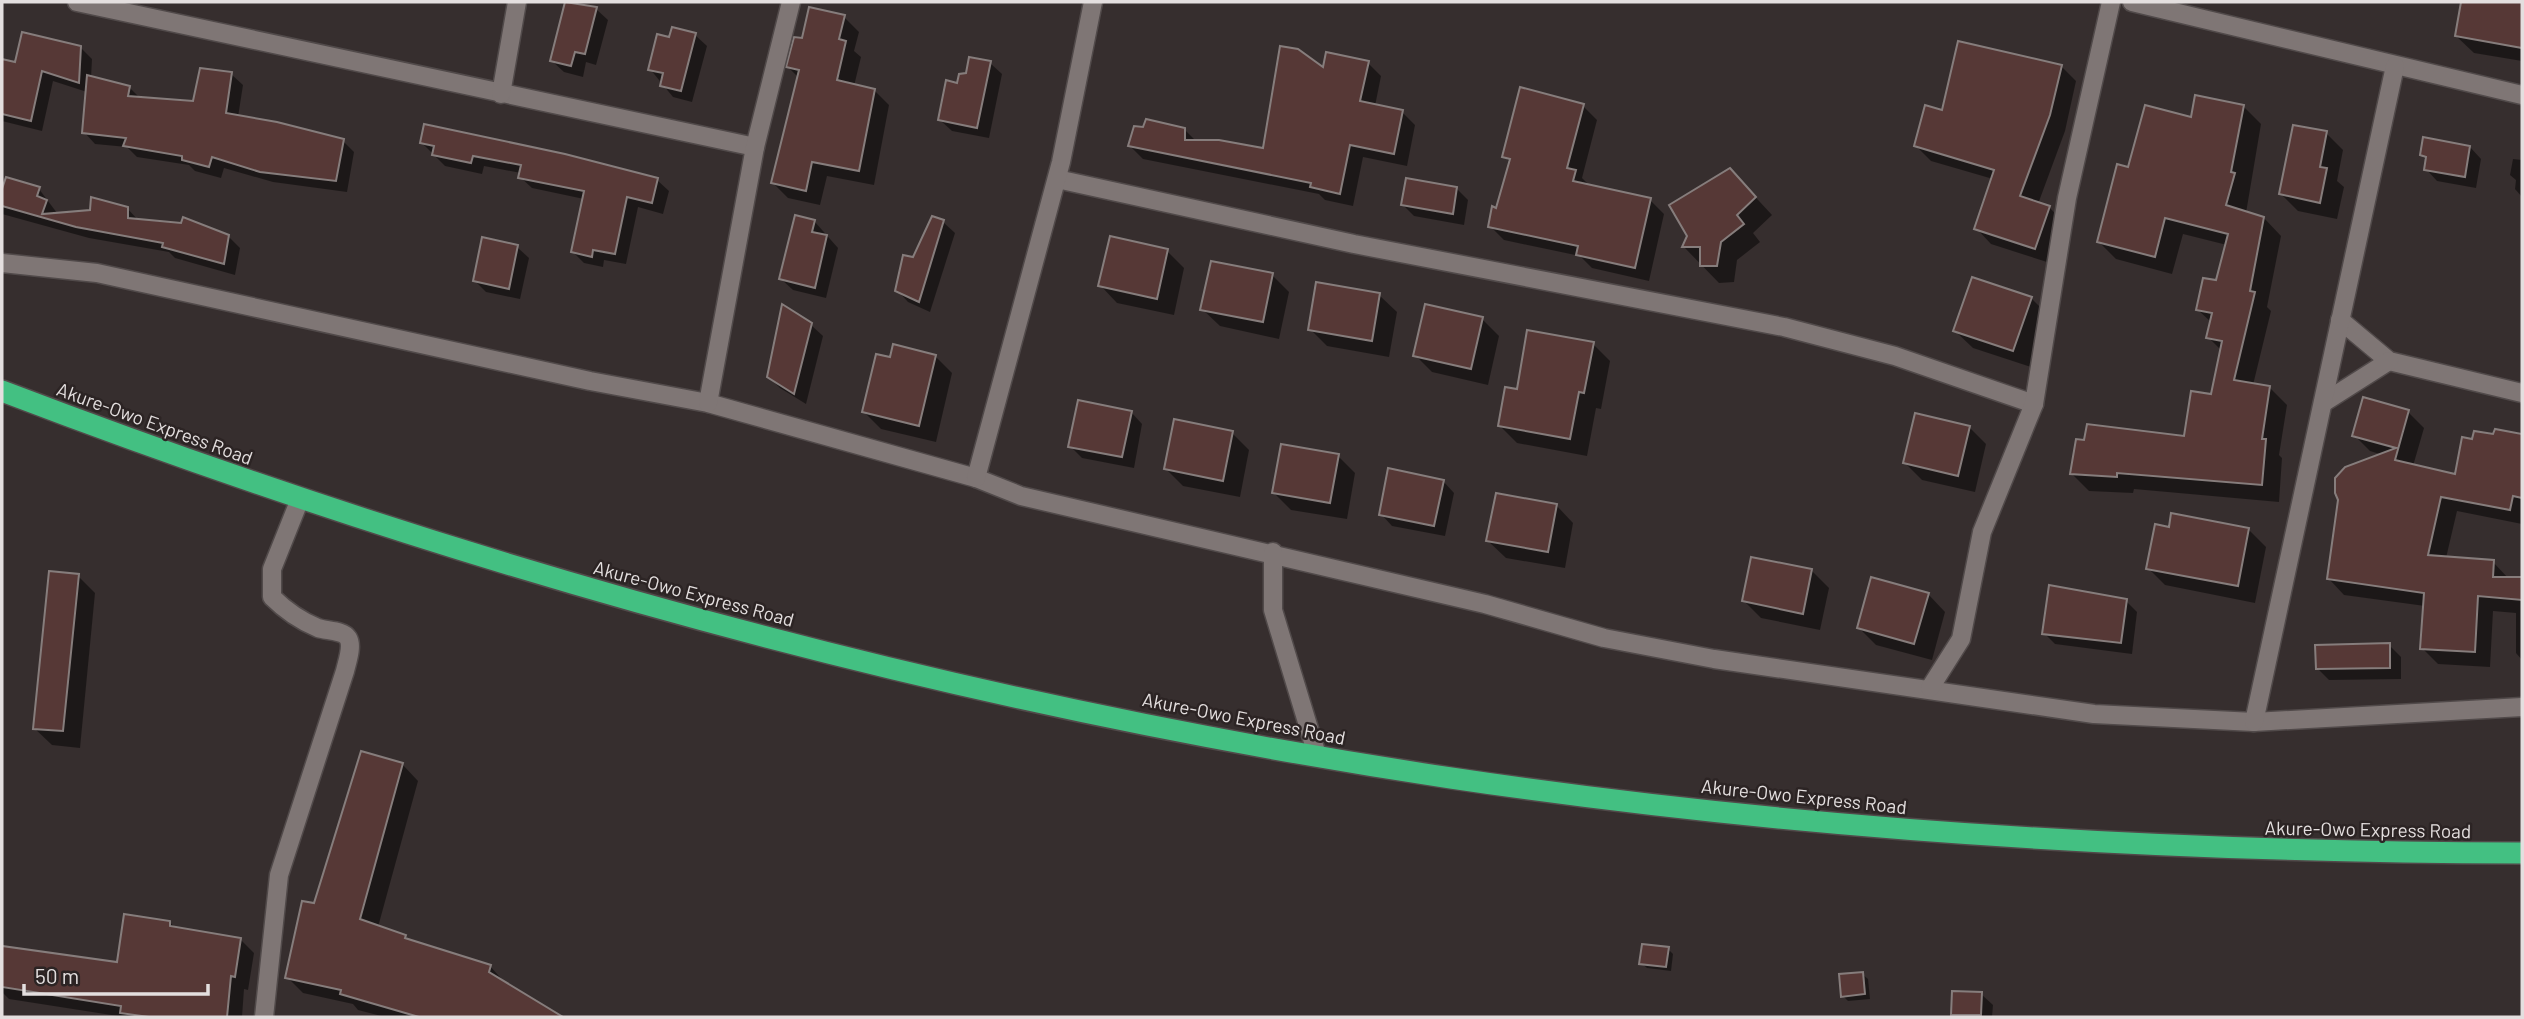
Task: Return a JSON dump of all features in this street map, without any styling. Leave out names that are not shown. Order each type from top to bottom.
[{"type":"highway","name":"Akure-Owo Express Road","points":[[2,391],[300,499],[487,559],[752,634],[1068,708],[1317,755],[1447,777],[1613,800],[1922,830],[2133,846],[2316,852],[2522,853]]},
{"type":"street","points":[[77,2],[755,147]]},
{"type":"street","points":[[501,94],[517,2]]},
{"type":"street","points":[[708,403],[755,147],[791,2]]},
{"type":"street","points":[[976,478],[1057,178],[1093,2]]},
{"type":"street","points":[[1930,688],[1962,639],[1982,532],[2034,404],[2067,198],[2111,2]]},
{"type":"street","points":[[2133,2],[2522,95]]},
{"type":"street","points":[[2254,722],[2395,66]]},
{"type":"street","points":[[1057,178],[1354,244],[1784,327],[1895,356],[2034,404]]},
{"type":"street","points":[[2,263],[97,274],[577,378],[708,403],[976,478],[1021,496],[1273,552],[1485,604],[1604,638],[1714,659],[1930,688],[2094,714],[2254,722],[2522,708]]},
{"type":"street","points":[[2340,320],[2389,360],[2522,393]]},
{"type":"street","points":[[2323,403],[2389,360]]},
{"type":"street","points":[[264,1017],[279,875],[345,671],[350,646],[349,639],[343,634],[317,628],[284,609],[272,597],[272,569],[300,499]]},
{"type":"street","points":[[1273,552],[1273,610],[1317,755]]},
{"type":"building","points":[[565,2],[597,7],[585,54],[575,52],[571,66],[550,61]]},
{"type":"building","points":[[2461,2],[2522,2],[2522,48],[2455,36]]},
{"type":"building","points":[[809,7],[845,15],[839,39],[846,41],[837,80],[875,89],[859,171],[812,162],[806,191],[771,183],[799,70],[786,67],[794,37],[802,38]]},
{"type":"building","points":[[672,27],[696,33],[681,91],[660,86],[663,73],[648,70],[657,34],[669,37]]},
{"type":"building","points":[[22,32],[81,46],[79,83],[42,71],[31,121],[2,114],[2,59],[15,62]]},
{"type":"building","points":[[1958,41],[2062,65],[2050,115],[2020,196],[2050,206],[2035,249],[1974,229],[1994,170],[1914,146],[1925,105],[1942,110]]},
{"type":"building","points":[[1280,46],[1298,49],[1323,67],[1326,52],[1369,61],[1360,101],[1403,110],[1394,154],[1350,145],[1340,194],[1310,187],[1311,183],[1128,146],[1134,126],[1143,127],[1146,119],[1185,128],[1185,140],[1219,140],[1263,148]]},
{"type":"building","points":[[969,57],[991,61],[977,128],[938,120],[946,80],[957,83],[959,74],[966,73]]},
{"type":"building","points":[[200,68],[232,72],[226,113],[277,122],[344,139],[336,181],[260,172],[212,157],[209,167],[182,160],[182,156],[123,146],[126,138],[82,133],[87,75],[130,86],[128,96],[193,101]]},
{"type":"building","points":[[1520,87],[1584,104],[1567,168],[1576,170],[1573,181],[1651,198],[1635,268],[1576,255],[1578,246],[1488,227],[1492,206],[1496,208],[1510,159],[1502,157]]},
{"type":"building","points":[[2195,95],[2244,105],[2231,172],[2235,173],[2226,205],[2264,217],[2250,291],[2255,292],[2234,380],[2270,386],[2262,439],[2266,439],[2262,485],[2117,473],[2117,477],[2070,474],[2076,439],[2084,440],[2087,424],[2184,436],[2191,391],[2211,394],[2222,341],[2206,338],[2212,313],[2196,310],[2203,278],[2216,280],[2228,234],[2165,218],[2155,257],[2097,242],[2117,164],[2128,167],[2145,105],[2191,117]]},
{"type":"building","points":[[424,124],[565,154],[658,178],[652,203],[627,197],[615,254],[593,250],[592,257],[571,252],[584,191],[518,178],[521,165],[473,156],[471,163],[432,155],[434,146],[420,143]]},
{"type":"building","points":[[2293,125],[2327,131],[2320,167],[2327,168],[2320,203],[2279,194]]},
{"type":"building","points":[[2423,137],[2470,146],[2465,177],[2424,170],[2426,157],[2420,155]]},
{"type":"building","points":[[1730,168],[1756,197],[1737,215],[1744,224],[1721,242],[1717,266],[1700,266],[1700,247],[1682,247],[1687,236],[1669,205]]},
{"type":"building","points":[[6,177],[40,187],[37,196],[47,200],[42,214],[90,210],[91,197],[128,207],[128,218],[181,223],[183,217],[229,235],[224,264],[162,247],[163,243],[76,227],[2,206],[2,189]]},
{"type":"building","points":[[1406,178],[1457,187],[1453,214],[1401,205]]},
{"type":"building","points":[[795,215],[815,220],[812,232],[827,235],[815,288],[779,279]]},
{"type":"building","points":[[932,216],[944,220],[919,302],[895,291],[903,255],[913,257]]},
{"type":"building","points":[[1110,236],[1168,249],[1157,299],[1098,286]]},
{"type":"building","points":[[482,237],[518,245],[509,289],[473,281]]},
{"type":"building","points":[[1211,261],[1273,273],[1263,322],[1200,310]]},
{"type":"building","points":[[1972,277],[2032,297],[2013,351],[1953,331]]},
{"type":"building","points":[[1316,282],[1380,293],[1372,341],[1308,330]]},
{"type":"building","points":[[782,304],[812,323],[794,394],[767,377]]},
{"type":"building","points":[[1425,304],[1483,317],[1471,369],[1413,356]]},
{"type":"building","points":[[1527,330],[1594,342],[1584,393],[1579,392],[1570,439],[1498,426],[1505,387],[1517,389]]},
{"type":"building","points":[[893,344],[936,355],[919,426],[862,412],[876,354],[890,357]]},
{"type":"building","points":[[2363,397],[2409,410],[2395,460],[2455,474],[2462,437],[2472,439],[2474,431],[2493,434],[2495,429],[2522,434],[2522,498],[2513,496],[2510,510],[2441,497],[2428,555],[2494,560],[2493,577],[2522,577],[2522,600],[2478,596],[2475,652],[2420,649],[2424,593],[2327,579],[2338,500],[2335,478],[2345,467],[2396,448],[2352,436]]},
{"type":"building","points":[[1078,400],[1132,411],[1122,457],[1068,447]]},
{"type":"building","points":[[1915,413],[1970,426],[1958,476],[1903,463]]},
{"type":"building","points":[[1174,419],[1233,431],[1223,481],[1164,469]]},
{"type":"building","points":[[1281,444],[1339,454],[1330,503],[1272,493]]},
{"type":"building","points":[[1388,468],[1444,480],[1434,526],[1379,515]]},
{"type":"building","points":[[1496,493],[1557,504],[1548,552],[1486,541]]},
{"type":"building","points":[[2171,513],[2249,528],[2238,586],[2146,569],[2155,524],[2169,527]]},
{"type":"building","points":[[1751,557],[1812,569],[1803,614],[1742,601]]},
{"type":"building","points":[[49,571],[79,574],[63,731],[33,729]]},
{"type":"building","points":[[1871,577],[1929,593],[1914,644],[1857,628]]},
{"type":"building","points":[[2049,585],[2127,599],[2121,643],[2042,634]]},
{"type":"building","points":[[2390,643],[2390,668],[2316,669],[2315,645]]},
{"type":"building","points":[[361,751],[403,763],[360,919],[406,935],[405,938],[491,965],[489,972],[563,1017],[419,1017],[340,994],[341,990],[285,978],[302,901],[314,903]]},
{"type":"building","points":[[124,914],[170,921],[170,926],[241,938],[235,977],[231,976],[227,1017],[149,1017],[120,1013],[121,1006],[2,987],[2,946],[117,962]]},
{"type":"building","points":[[1642,944],[1669,947],[1666,967],[1639,964]]},
{"type":"building","points":[[1863,972],[1865,994],[1841,997],[1839,974]]},
{"type":"building","points":[[1952,991],[1982,992],[1981,1015],[1951,1015]]}]
